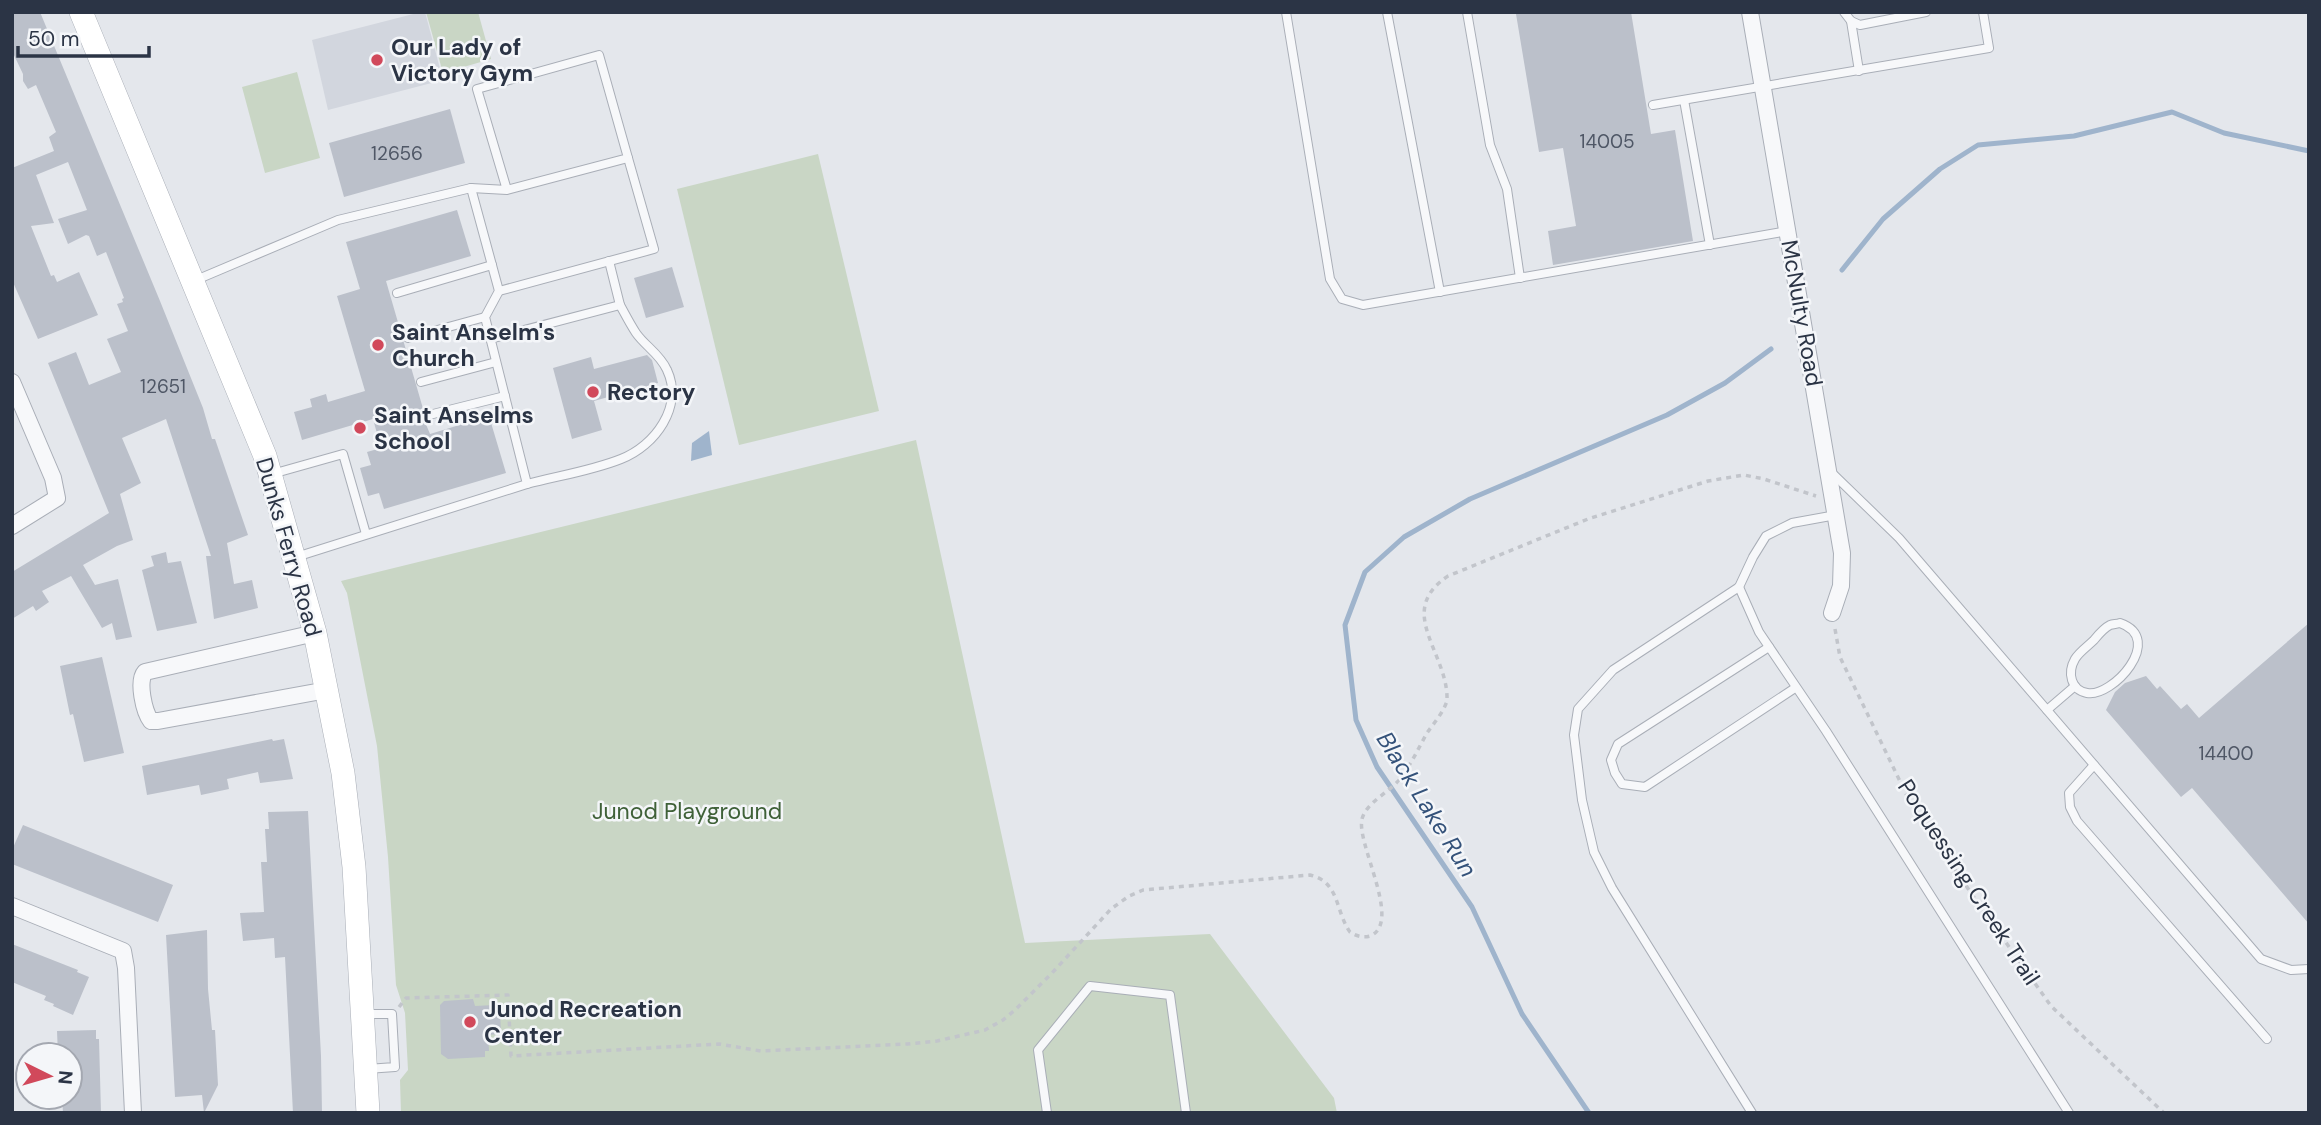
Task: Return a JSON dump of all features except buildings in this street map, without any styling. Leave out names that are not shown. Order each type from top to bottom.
[{"type":"street","name":"Dunks Ferry Road","points":[[81,12],[260,445],[315,633],[345,786],[354,867],[368,1113]]},
{"type":"street","name":"McNulty Road","points":[[1750,12],[1765,87],[1836,515],[1843,568],[1841,586],[1832,613]]},
{"type":"street","points":[[12,382],[53,478],[57,498],[12,526]]},
{"type":"street","points":[[315,633],[145,672],[141,680],[147,715],[152,721],[158,721],[327,690]]},
{"type":"street","points":[[12,906],[122,951],[126,968],[133,1113]]},
{"type":"lane","points":[[1286,12],[1330,279],[1342,299],[1363,305],[1788,231]]},
{"type":"lane","points":[[1387,12],[1440,292]]},
{"type":"lane","points":[[1466,12],[1490,145],[1507,189],[1520,278]]},
{"type":"lane","points":[[1844,12],[1851,21],[1860,25],[1926,12]]},
{"type":"lane","points":[[1653,105],[1989,48],[1983,12]]},
{"type":"lane","points":[[1851,21],[1859,71]]},
{"type":"lane","points":[[499,290],[654,249],[599,55],[477,89],[507,190]]},
{"type":"lane","points":[[1684,100],[1710,245]]},
{"type":"lane","points":[[193,281],[338,220],[471,188],[507,190],[628,158]]},
{"type":"lane","points":[[471,188],[499,290],[485,317],[527,484]]},
{"type":"lane","points":[[293,558],[527,484],[623,459],[649,440],[668,415],[673,390],[667,369],[652,348],[636,334],[620,304],[610,261]]},
{"type":"lane","points":[[397,293],[492,265]]},
{"type":"lane","points":[[490,339],[620,304]]},
{"type":"lane","points":[[408,338],[485,317]]},
{"type":"lane","points":[[421,382],[496,362]]},
{"type":"lane","points":[[429,415],[505,396]]},
{"type":"lane","points":[[270,475],[344,454],[366,534]]},
{"type":"lane","points":[[1829,470],[1899,538],[2261,960],[2291,970],[2309,969]]},
{"type":"lane","points":[[1752,1113],[1612,888],[1594,852],[1582,800],[1574,735],[1578,709],[1613,670],[1739,587],[1766,536],[1792,523],[1836,515]]},
{"type":"lane","points":[[1739,587],[1759,632],[1826,731],[2070,1113]]},
{"type":"lane","points":[[2120,623],[2130,626],[2137,635],[2138,650],[2134,663],[2104,691],[2091,694],[2078,691],[2075,686],[2071,682],[2070,672],[2075,659],[2108,626],[2120,623]]},
{"type":"lane","points":[[1769,647],[1618,744],[1611,760],[1615,773],[1622,784],[1645,787],[1795,688]]},
{"type":"lane","points":[[2047,710],[2075,686]]},
{"type":"lane","points":[[2094,765],[2069,793],[2070,807],[2077,821],[2267,1039]]},
{"type":"lane","points":[[1047,1113],[1038,1050],[1090,986],[1170,995],[1185,1113]]},
{"type":"lane","points":[[364,1014],[392,1014],[395,1067],[367,1069]]},
{"type":"path","points":[[392,1014],[406,998],[508,995],[511,1056],[719,1044],[761,1051],[907,1044],[937,1041],[985,1030],[1015,1010],[1119,902],[1135,892],[1152,888],[1211,885],[1295,874],[1310,875],[1330,886],[1350,932],[1360,937],[1370,936],[1379,929],[1383,912],[1362,831],[1362,818],[1407,769],[1447,701],[1440,663],[1422,617],[1424,601],[1437,583],[1448,576],[1588,519],[1708,481],[1744,475],[1812,494]]},
{"type":"path","name":"Poquessing Creek Trail","points":[[1832,613],[1840,657],[1905,792],[1973,896],[2051,1006],[2164,1113]]},
{"type":"shaded area","name":"Our Lady of Victory Gym","points":[[425,12],[443,80],[328,110],[312,40]]},
{"type":"green space","points":[[426,12],[478,12],[491,59],[443,73]]},
{"type":"green space","points":[[297,72],[320,158],[265,173],[242,87]]},
{"type":"green space","points":[[818,154],[879,411],[739,445],[677,189]]},
{"type":"green space","name":"Junod Playground","points":[[916,440],[1025,943],[1210,934],[1334,1098],[1337,1113],[401,1113],[400,1080],[408,1070],[405,1013],[396,985],[388,857],[377,746],[347,593],[341,581]]},
{"type":"water","points":[[709,431],[712,455],[691,461],[692,443]]},
{"type":"waterway","name":"Black Lake Run","points":[[1842,270],[1883,219],[1940,169],[1978,145],[2074,136],[2172,112],[2224,133],[2309,151]]},
{"type":"waterway","name":"Black Lake Run","points":[[1589,1113],[1522,1014],[1472,907],[1377,767],[1356,720],[1345,625],[1365,572],[1404,537],[1470,499],[1667,415],[1725,383],[1771,349]]},
{"type":"place","name":"Our Lady of Victory Gym","points":[[377,60]]},
{"type":"place","name":"Saint Anselm's Church","points":[[378,345]]},
{"type":"place","name":"Rectory","points":[[593,392]]},
{"type":"place","name":"Saint Anselms School","points":[[360,428]]},
{"type":"place","name":"Junod Recreation Center","points":[[470,1022]]}]
